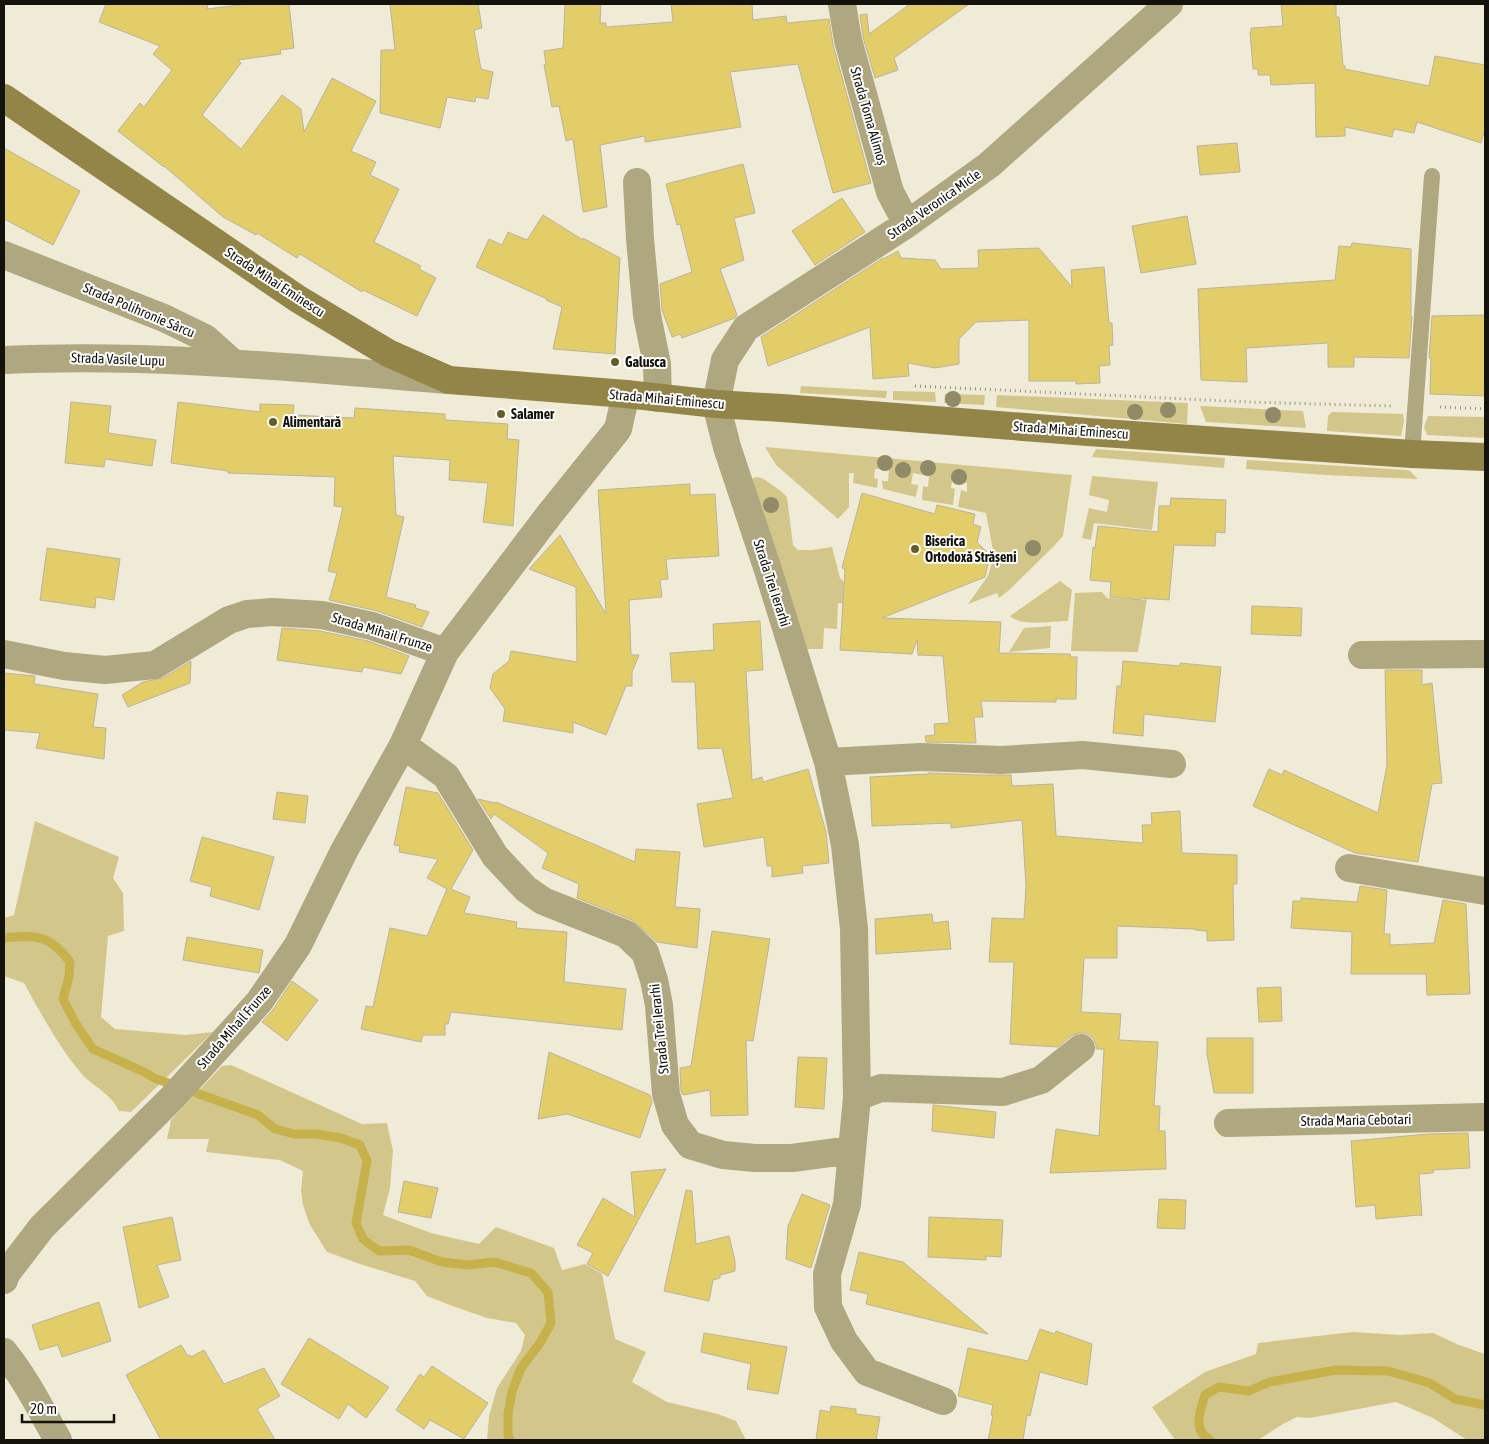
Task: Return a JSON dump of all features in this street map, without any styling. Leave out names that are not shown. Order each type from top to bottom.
[{"type":"main road","name":"Strada Mihai Eminescu","points":[[4,98],[298,299],[388,353],[449,380],[626,394],[716,404],[792,408],[1088,432],[1412,454],[1485,457]]},
{"type":"street","name":"Strada Toma Alimoș","points":[[842,4],[848,40],[890,192],[907,224]]},
{"type":"street","name":"Strada Veronica Micle","points":[[716,404],[725,360],[746,328],[907,224],[990,165],[1169,4]]},
{"type":"street","points":[[637,182],[647,315],[657,364],[658,398]]},
{"type":"street","name":"Strada Polihronie Sârcu","points":[[4,255],[164,318],[205,338],[233,362]]},
{"type":"street","name":"Strada Vasile Lupu","points":[[4,360],[60,357],[233,362]]},
{"type":"street","points":[[233,362],[449,380]]},
{"type":"street","name":"Strada Mihail Frunze","points":[[4,1280],[6,1274],[42,1227],[173,1097],[259,1002],[298,945],[344,852],[403,745],[445,652],[618,428],[626,394]]},
{"type":"street","name":"Strada Trei Ierarhi","points":[[716,404],[727,447],[828,762],[845,845],[854,929],[857,1097],[847,1204],[827,1274],[828,1307],[844,1341],[867,1372],[944,1401]]},
{"type":"street","name":"Strada Mihail Frunze","points":[[4,654],[64,666],[106,670],[155,665],[229,620],[247,614],[272,612],[322,615],[372,626],[445,652]]},
{"type":"street","points":[[1362,655],[1485,654]]},
{"type":"street","name":"Strada Trei Ierarhi","points":[[403,745],[446,776],[495,856],[526,889],[543,901],[626,934],[645,952],[654,980],[659,1005],[666,1094],[675,1125],[690,1145],[723,1155],[755,1158],[792,1158],[852,1150]]},
{"type":"street","points":[[828,762],[921,757],[1002,760],[1083,755],[1172,764]]},
{"type":"street","points":[[1349,868],[1485,891]]},
{"type":"street","points":[[857,1097],[881,1088],[1003,1092],[1041,1080],[1081,1048]]},
{"type":"street","name":"Strada Maria Cebotari","points":[[1228,1123],[1485,1117]]},
{"type":"street","points":[[4,1352],[28,1386],[58,1440]]},
{"type":"lane","points":[[1412,454],[1432,176]]},
{"type":"path","points":[[910,386],[1239,402],[1485,409]]},
{"type":"shaded area","points":[[801,386],[887,391],[886,398],[800,393]]},
{"type":"shaded area","points":[[893,391],[935,392],[936,402],[893,400]]},
{"type":"shaded area","points":[[945,394],[985,395],[984,405],[944,403]]},
{"type":"shaded area","points":[[997,395],[1188,403],[1187,424],[996,407]]},
{"type":"shaded area","points":[[1200,406],[1303,411],[1306,428],[1206,422]]},
{"type":"shaded area","points":[[1332,412],[1403,414],[1404,421],[1401,436],[1327,431],[1328,416]]},
{"type":"shaded area","points":[[1428,416],[1485,417],[1485,438],[1427,435],[1424,427]]},
{"type":"shaded area","points":[[765,447],[1072,475],[1063,536],[999,598],[997,593],[968,604],[988,576],[994,556],[986,513],[958,507],[961,490],[967,492],[967,483],[952,481],[951,488],[955,489],[953,505],[922,500],[923,486],[928,487],[929,476],[913,473],[911,484],[918,485],[916,497],[883,489],[882,481],[888,481],[889,469],[875,469],[874,478],[878,479],[877,488],[853,483],[854,473],[849,473],[849,507],[838,519],[776,465]]},
{"type":"shaded area","points":[[1096,449],[1225,458],[1224,468],[1092,457]]},
{"type":"shaded area","points":[[1247,460],[1406,470],[1410,471],[1418,479],[1246,469]]},
{"type":"shaded area","points":[[1092,476],[1158,482],[1152,530],[1094,523],[1091,540],[1082,538],[1089,508],[1107,512],[1109,500],[1089,495]]},
{"type":"shaded area","points":[[756,477],[762,478],[787,497],[793,545],[798,550],[832,547],[840,578],[862,602],[861,605],[838,603],[837,629],[824,628],[823,649],[801,649],[750,480]]},
{"type":"shaded area","points":[[1060,581],[1072,590],[1068,621],[1038,623],[1022,621],[1010,616]]},
{"type":"shaded area","points":[[1102,592],[1107,598],[1147,599],[1138,652],[1071,651],[1075,593]]},
{"type":"shaded area","points":[[1051,626],[1050,648],[1009,652],[1024,628]]},
{"type":"shaded area","points":[[35,821],[119,857],[113,878],[123,893],[124,931],[108,936],[101,1017],[115,1029],[186,1035],[213,1032],[131,1112],[119,1111],[107,1095],[81,1073],[58,1041],[24,983],[4,976],[4,918],[14,915]]},
{"type":"shaded area","points":[[231,1065],[362,1124],[387,1123],[393,1151],[390,1188],[383,1215],[431,1233],[479,1244],[496,1227],[554,1248],[562,1270],[585,1264],[602,1274],[615,1339],[646,1352],[632,1382],[667,1402],[718,1414],[736,1421],[746,1440],[487,1440],[489,1416],[497,1388],[521,1351],[525,1335],[516,1323],[487,1318],[447,1304],[427,1296],[415,1281],[327,1252],[310,1225],[303,1205],[301,1190],[303,1171],[280,1160],[206,1152],[209,1139],[167,1139],[171,1120],[222,1066]]},
{"type":"shaded area","points":[[1353,1332],[1400,1335],[1433,1333],[1485,1354],[1485,1440],[1467,1440],[1433,1418],[1396,1402],[1310,1418],[1297,1417],[1258,1440],[1175,1440],[1152,1407],[1205,1372],[1256,1354],[1258,1343]]},
{"type":"building","points":[[106,4],[208,4],[207,9],[247,4],[289,4],[294,48],[280,50],[281,54],[238,60],[241,63],[202,115],[241,149],[282,95],[301,109],[304,132],[332,78],[376,101],[351,151],[376,162],[370,175],[399,189],[374,242],[421,266],[419,269],[436,278],[417,316],[363,290],[362,292],[300,254],[297,258],[257,233],[256,235],[223,217],[164,166],[118,131],[140,103],[144,107],[172,70],[153,54],[160,46],[99,22]]},
{"type":"building","points":[[390,4],[478,4],[482,28],[474,30],[481,69],[493,72],[488,99],[476,97],[475,102],[447,97],[440,128],[380,113],[381,50],[395,50]]},
{"type":"building","points":[[565,4],[601,4],[600,23],[606,23],[606,27],[673,22],[671,4],[752,4],[753,20],[786,16],[787,23],[829,19],[833,44],[871,183],[833,193],[798,64],[730,72],[741,127],[645,142],[645,136],[600,145],[607,207],[583,212],[573,139],[566,141],[559,106],[552,107],[544,65],[546,64],[544,51],[563,48]]},
{"type":"building","points":[[910,4],[969,4],[894,58],[898,70],[875,78],[863,37],[860,15],[867,14],[869,34]]},
{"type":"building","points":[[1281,4],[1336,4],[1336,17],[1339,17],[1343,66],[1345,66],[1345,69],[1429,86],[1435,56],[1485,65],[1485,129],[1481,143],[1417,122],[1414,133],[1394,129],[1392,137],[1345,127],[1345,136],[1316,137],[1315,83],[1271,85],[1270,75],[1258,75],[1258,69],[1253,69],[1251,28],[1283,26]]},
{"type":"building","points":[[1237,143],[1240,172],[1200,175],[1197,146]]},
{"type":"building","points":[[4,148],[80,191],[53,245],[4,219]]},
{"type":"building","points":[[743,164],[755,213],[734,218],[744,260],[720,269],[737,315],[735,318],[682,338],[680,334],[672,337],[662,310],[660,284],[692,272],[680,224],[677,225],[666,184]]},
{"type":"building","points":[[842,198],[865,232],[815,265],[792,231]]},
{"type":"building","points":[[543,215],[583,240],[583,238],[620,258],[615,354],[553,349],[562,307],[476,267],[489,239],[502,245],[508,232],[527,240]]},
{"type":"building","points":[[1187,216],[1196,264],[1141,273],[1132,226]]},
{"type":"building","points":[[1352,243],[1411,249],[1412,316],[1409,358],[1354,357],[1354,367],[1328,367],[1328,343],[1246,348],[1247,382],[1201,380],[1198,289],[1335,280],[1339,246],[1351,247]]},
{"type":"building","points":[[1039,248],[1072,287],[1071,270],[1104,267],[1109,323],[1112,323],[1113,345],[1109,346],[1110,365],[1099,366],[1100,383],[1076,384],[1076,381],[1029,381],[1029,320],[976,322],[959,339],[959,364],[935,368],[908,363],[909,376],[873,379],[870,327],[768,366],[761,337],[883,258],[898,251],[901,258],[935,260],[941,269],[979,268],[978,250]]},
{"type":"building","points":[[1485,315],[1485,396],[1430,394],[1431,358],[1429,358],[1432,316]]},
{"type":"building","points":[[71,402],[111,406],[108,433],[156,440],[152,466],[105,459],[104,467],[65,463]]},
{"type":"building","points":[[178,402],[260,412],[260,404],[294,405],[293,415],[354,418],[355,408],[445,414],[445,420],[508,424],[507,439],[519,440],[513,526],[483,522],[488,483],[449,480],[450,460],[393,456],[396,515],[404,517],[386,597],[416,605],[415,608],[429,612],[422,627],[377,611],[329,600],[337,573],[328,571],[343,507],[334,506],[335,477],[228,473],[228,471],[171,463]]},
{"type":"building","points":[[690,484],[690,495],[715,494],[719,556],[666,559],[668,579],[660,580],[662,597],[629,600],[631,655],[639,655],[632,672],[632,686],[626,686],[606,735],[573,722],[573,733],[503,721],[505,709],[490,688],[493,674],[509,661],[511,651],[577,662],[576,587],[529,569],[560,535],[606,614],[598,490]]},
{"type":"building","points":[[862,493],[935,514],[937,505],[975,514],[973,524],[981,527],[977,542],[990,555],[985,577],[882,618],[1001,622],[999,653],[1070,654],[1071,657],[1077,657],[1076,699],[1056,699],[1056,702],[981,701],[983,717],[974,717],[976,743],[926,742],[925,736],[935,735],[934,724],[949,723],[943,656],[918,655],[917,640],[912,654],[840,650],[845,569],[842,568]]},
{"type":"building","points":[[1171,498],[1226,500],[1225,533],[1216,532],[1215,546],[1174,545],[1169,600],[1110,597],[1111,582],[1090,580],[1093,547],[1095,548],[1098,526],[1158,532],[1159,506],[1170,506]]},
{"type":"building","points":[[47,548],[120,559],[114,600],[96,597],[95,608],[40,600]]},
{"type":"building","points":[[1252,606],[1302,608],[1301,636],[1251,634]]},
{"type":"building","points":[[760,621],[763,670],[746,671],[752,780],[762,777],[763,782],[808,769],[826,832],[829,863],[802,866],[803,873],[772,877],[772,866],[767,866],[764,837],[704,847],[697,804],[733,798],[722,748],[698,749],[695,682],[672,682],[670,653],[714,650],[713,624]]},
{"type":"building","points":[[282,628],[320,631],[368,641],[409,656],[401,674],[363,667],[362,672],[277,660]]},
{"type":"building","points":[[191,661],[190,683],[128,707],[122,695],[143,682],[163,678]]},
{"type":"building","points":[[1123,661],[1180,666],[1180,663],[1221,667],[1215,722],[1144,714],[1143,736],[1113,733],[1117,686],[1121,686]]},
{"type":"building","points":[[1385,670],[1422,670],[1422,685],[1432,683],[1442,783],[1432,784],[1418,862],[1355,853],[1253,806],[1269,769],[1282,775],[1284,770],[1378,813],[1387,765]]},
{"type":"building","points":[[4,673],[35,676],[34,684],[98,694],[93,727],[106,728],[104,759],[36,748],[40,733],[4,730]]},
{"type":"building","points":[[928,773],[1011,775],[1012,786],[1053,784],[1056,836],[1143,843],[1142,825],[1152,825],[1151,813],[1180,811],[1182,853],[1237,855],[1237,884],[1233,884],[1234,940],[1207,941],[1207,931],[1195,929],[1117,926],[1117,958],[1084,958],[1081,1012],[1121,1014],[1119,1040],[1158,1042],[1154,1106],[1160,1106],[1159,1131],[1165,1131],[1166,1169],[1050,1173],[1056,1129],[1099,1136],[1104,1049],[1096,1049],[1093,1038],[1086,1033],[1071,1036],[1058,1047],[1010,1044],[1014,962],[989,962],[992,918],[1024,919],[1026,886],[1022,820],[951,828],[951,823],[872,826],[870,777]]},
{"type":"building","points":[[406,787],[438,793],[473,850],[451,889],[470,897],[464,913],[517,922],[516,928],[567,932],[564,982],[626,989],[622,1030],[451,1012],[448,1024],[445,1024],[445,1035],[423,1035],[421,1042],[361,1029],[366,1006],[373,1007],[390,928],[427,936],[447,889],[427,878],[438,859],[399,852],[400,846],[394,845]]},
{"type":"building","points":[[277,792],[308,796],[305,823],[273,819]]},
{"type":"building","points":[[478,799],[496,802],[635,862],[636,849],[680,852],[675,907],[700,909],[697,948],[657,942],[632,920],[577,898],[579,884],[542,868],[548,853],[494,814],[491,819]]},
{"type":"building","points":[[202,837],[274,857],[259,910],[210,896],[212,887],[190,881]]},
{"type":"building","points":[[1360,886],[1387,890],[1384,934],[1390,934],[1390,945],[1434,943],[1443,900],[1466,904],[1470,994],[1427,995],[1426,974],[1351,974],[1352,932],[1291,928],[1293,901],[1301,901],[1301,898],[1357,902]]},
{"type":"building","points":[[932,914],[933,923],[948,921],[951,949],[876,954],[875,919]]},
{"type":"building","points":[[712,931],[770,939],[753,1041],[746,1040],[748,1115],[711,1116],[710,1090],[683,1095],[681,1091],[680,1068],[691,1066]]},
{"type":"building","points":[[187,937],[263,950],[259,973],[183,960]]},
{"type":"building","points":[[292,981],[318,1000],[287,1041],[262,1022],[272,1011]]},
{"type":"building","points":[[1281,987],[1282,1021],[1259,1022],[1257,988]]},
{"type":"building","points":[[1207,1038],[1253,1038],[1253,1093],[1214,1093],[1207,1054]]},
{"type":"building","points":[[549,1052],[650,1095],[652,1102],[640,1138],[567,1114],[538,1119]]},
{"type":"building","points":[[798,1057],[827,1058],[824,1109],[795,1107]]},
{"type":"building","points":[[933,1105],[996,1112],[994,1138],[932,1131]]},
{"type":"building","points":[[1468,1133],[1470,1168],[1433,1170],[1433,1173],[1419,1174],[1422,1216],[1376,1219],[1375,1205],[1356,1207],[1351,1141],[1428,1134]]},
{"type":"building","points":[[666,1169],[608,1276],[587,1264],[593,1253],[577,1245],[603,1198],[635,1217],[631,1172]]},
{"type":"building","points":[[404,1181],[438,1188],[431,1218],[398,1212]]},
{"type":"building","points":[[686,1190],[692,1191],[696,1244],[729,1236],[735,1261],[735,1271],[720,1275],[720,1278],[713,1280],[709,1301],[664,1291]]},
{"type":"building","points":[[802,1194],[830,1205],[811,1268],[786,1259],[788,1226]]},
{"type":"building","points":[[1159,1199],[1186,1200],[1185,1229],[1157,1228]]},
{"type":"building","points":[[172,1217],[181,1260],[157,1265],[169,1297],[139,1308],[123,1227]]},
{"type":"building","points":[[929,1217],[1003,1220],[1001,1257],[986,1256],[986,1260],[928,1257]]},
{"type":"building","points":[[859,1252],[903,1262],[988,1334],[866,1304],[868,1294],[850,1290]]},
{"type":"building","points":[[99,1302],[111,1341],[62,1357],[58,1345],[40,1350],[32,1325]]},
{"type":"building","points":[[1040,1329],[1055,1334],[1056,1331],[1092,1344],[1087,1385],[1040,1372],[1030,1416],[1027,1415],[1023,1440],[988,1440],[993,1405],[958,1396],[968,1348],[1028,1361]]},
{"type":"building","points":[[704,1333],[787,1347],[778,1394],[747,1389],[751,1364],[701,1352]]},
{"type":"building","points":[[309,1338],[389,1387],[366,1418],[348,1404],[339,1419],[281,1384]]},
{"type":"building","points":[[181,1345],[188,1356],[190,1355],[191,1357],[204,1350],[224,1384],[264,1368],[280,1396],[257,1409],[275,1440],[161,1440],[126,1375]]},
{"type":"building","points":[[432,1366],[488,1403],[464,1439],[430,1420],[424,1429],[396,1410],[420,1374],[424,1377]]},
{"type":"building","points":[[831,1406],[856,1409],[856,1414],[880,1417],[876,1440],[816,1440],[820,1410],[830,1412]]},
{"type":"waterway","points":[[4,938],[41,938],[55,946],[70,962],[69,977],[63,999],[76,1024],[93,1049],[154,1078],[258,1115],[275,1129],[295,1134],[316,1134],[341,1138],[360,1145],[367,1161],[356,1223],[363,1239],[379,1251],[409,1250],[442,1262],[468,1265],[494,1262],[531,1273],[548,1292],[551,1323],[540,1343],[521,1368],[512,1392],[508,1414],[508,1435],[510,1440]]},
{"type":"waterway","points":[[1210,1440],[1204,1436],[1199,1426],[1200,1414],[1205,1395],[1219,1387],[1249,1391],[1269,1382],[1336,1370],[1388,1371],[1430,1383],[1455,1399],[1485,1405]]},
{"type":"place","name":"Galusca","points":[[615,362]]},
{"type":"place","name":"Salamer","points":[[501,414]]},
{"type":"place","name":"Alimentară","points":[[273,422]]},
{"type":"place","name":"Biserica Ortodoxă Strășeni","points":[[915,549]]}]
